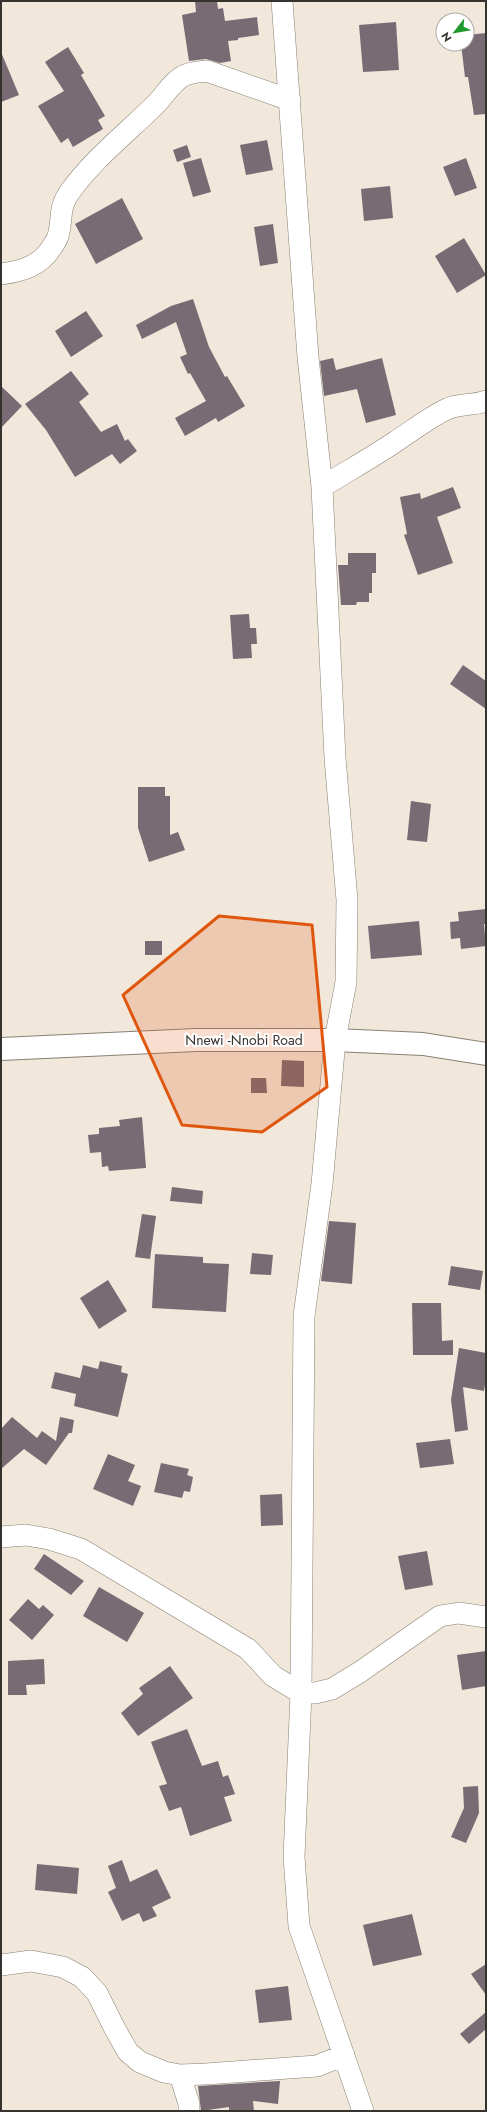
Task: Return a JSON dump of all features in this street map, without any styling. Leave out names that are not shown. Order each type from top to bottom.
[{"type":"main road","name":"Nnewi -Nnobi Road","points":[[1,1048],[196,1040],[335,1040],[423,1044],[486,1054]]},
{"type":"street","points":[[282,1],[308,357],[322,487],[337,790],[346,900],[346,982],[335,1040],[322,1184],[304,1316],[301,1693],[294,1858],[299,1926],[363,2111]]},
{"type":"street","points":[[1,274],[20,272],[36,265],[48,253],[58,237],[62,204],[70,192],[93,164],[158,102],[174,83],[183,76],[195,72],[207,71],[290,100]]},
{"type":"street","points":[[322,487],[396,442],[426,420],[449,408],[463,405],[477,405],[486,401]]},
{"type":"street","points":[[1,1537],[26,1535],[49,1539],[81,1549],[248,1649],[273,1676],[301,1693],[315,1694],[332,1689],[360,1672],[440,1616],[459,1613],[486,1617]]},
{"type":"street","points":[[1,1965],[31,1961],[63,1967],[82,1977],[97,1993],[114,2029],[128,2052],[140,2062],[158,2070],[180,2075],[317,2066],[344,2055]]},
{"type":"street","points":[[180,2075],[189,2104],[189,2111]]},
{"type":"highlighted area","points":[[219,916],[312,925],[327,1087],[262,1132],[182,1125],[123,995]]},
{"type":"building","points":[[195,1],[217,1],[218,9],[223,8],[225,21],[257,17],[259,35],[228,41],[231,61],[220,63],[206,59],[189,61],[182,15],[196,12]]},
{"type":"building","points":[[396,22],[399,70],[363,72],[359,25]]},
{"type":"building","points":[[486,33],[486,114],[474,115],[468,77],[465,77],[462,52],[475,52],[475,34]]},
{"type":"building","points":[[68,47],[84,73],[81,75],[105,116],[98,120],[103,129],[73,147],[68,138],[61,143],[38,106],[64,91],[45,62]]},
{"type":"building","points":[[1,52],[19,95],[1,102]]},
{"type":"building","points":[[267,140],[273,170],[246,175],[240,145]]},
{"type":"building","points":[[187,145],[191,157],[177,162],[173,150]]},
{"type":"building","points":[[201,158],[211,192],[193,197],[183,163]]},
{"type":"building","points":[[466,158],[477,188],[455,196],[443,167]]},
{"type":"building","points":[[390,186],[393,218],[364,221],[361,189]]},
{"type":"building","points":[[122,198],[143,239],[96,264],[75,224]]},
{"type":"building","points":[[273,224],[278,263],[260,266],[254,227]]},
{"type":"building","points":[[464,238],[486,275],[457,293],[435,256]]},
{"type":"building","points":[[193,299],[209,347],[225,377],[227,376],[245,406],[218,422],[216,418],[185,436],[175,418],[206,401],[190,373],[188,374],[180,357],[187,354],[176,322],[142,339],[136,325],[171,306]]},
{"type":"building","points":[[86,311],[103,336],[71,357],[55,331]]},
{"type":"building","points":[[333,358],[336,370],[382,358],[396,415],[366,423],[357,389],[324,396],[320,361]]},
{"type":"building","points":[[71,371],[89,394],[79,402],[101,432],[117,424],[125,441],[128,439],[137,451],[120,464],[112,454],[75,477],[46,430],[25,404]]},
{"type":"building","points":[[1,386],[22,406],[1,428]]},
{"type":"building","points":[[453,487],[461,508],[437,517],[453,563],[418,575],[404,535],[407,534],[400,497],[420,493],[421,499]]},
{"type":"building","points":[[348,553],[376,553],[376,573],[372,573],[372,593],[369,593],[369,602],[357,602],[356,605],[341,605],[338,565],[348,565]]},
{"type":"building","points":[[249,614],[250,628],[256,628],[257,644],[251,644],[252,658],[233,659],[230,615]]},
{"type":"building","points":[[463,665],[486,681],[486,709],[450,684]]},
{"type":"building","points":[[138,787],[165,787],[165,796],[170,796],[170,835],[178,832],[185,850],[149,862],[138,828]]},
{"type":"building","points":[[411,801],[431,804],[427,842],[407,840]]},
{"type":"building","points":[[486,909],[486,924],[484,924],[486,946],[461,949],[460,938],[451,939],[450,922],[459,921],[458,912]]},
{"type":"building","points":[[419,921],[422,955],[371,959],[368,926]]},
{"type":"building","points":[[145,941],[162,941],[162,955],[145,955]]},
{"type":"building","points":[[282,1060],[304,1061],[304,1087],[281,1086]]},
{"type":"building","points":[[251,1078],[266,1078],[267,1093],[251,1093]]},
{"type":"building","points":[[142,1117],[146,1168],[109,1171],[108,1166],[102,1167],[101,1152],[90,1153],[88,1135],[99,1134],[99,1128],[120,1126],[119,1120]]},
{"type":"building","points":[[172,1187],[203,1191],[202,1204],[170,1201]]},
{"type":"building","points":[[142,1214],[156,1216],[150,1259],[135,1257]]},
{"type":"building","points":[[329,1221],[356,1223],[352,1284],[321,1281]]},
{"type":"building","points":[[252,1253],[273,1255],[271,1275],[250,1274]]},
{"type":"building","points":[[155,1254],[203,1257],[203,1263],[229,1264],[226,1312],[152,1308]]},
{"type":"building","points":[[451,1266],[483,1271],[480,1290],[448,1285]]},
{"type":"building","points":[[108,1280],[127,1311],[99,1329],[80,1298]]},
{"type":"building","points":[[412,1303],[441,1303],[442,1341],[453,1340],[453,1355],[413,1355]]},
{"type":"building","points":[[459,1348],[486,1353],[486,1378],[484,1391],[463,1387],[468,1430],[455,1432],[451,1400]]},
{"type":"building","points":[[100,1361],[122,1366],[121,1372],[128,1374],[118,1417],[74,1406],[76,1394],[51,1388],[55,1372],[80,1378],[83,1365],[98,1369]]},
{"type":"building","points":[[12,1417],[37,1438],[42,1431],[56,1441],[60,1417],[74,1420],[72,1433],[69,1433],[46,1465],[24,1449],[1,1469],[1,1429]]},
{"type":"building","points":[[450,1439],[454,1464],[420,1468],[416,1443]]},
{"type":"building","points":[[108,1454],[135,1465],[128,1481],[141,1486],[133,1506],[93,1489]]},
{"type":"building","points":[[161,1463],[189,1469],[187,1475],[193,1477],[190,1492],[184,1491],[182,1498],[154,1492]]},
{"type":"building","points":[[282,1494],[283,1525],[261,1526],[260,1495]]},
{"type":"building","points":[[427,1551],[433,1585],[405,1590],[398,1556]]},
{"type":"building","points":[[44,1554],[84,1581],[71,1595],[34,1569]]},
{"type":"building","points":[[99,1587],[144,1613],[127,1642],[83,1616]]},
{"type":"building","points":[[28,1599],[39,1609],[43,1605],[54,1615],[32,1640],[9,1620]]},
{"type":"building","points":[[486,1651],[486,1686],[462,1690],[457,1655]]},
{"type":"building","points":[[44,1659],[45,1684],[26,1685],[27,1695],[8,1695],[8,1661]]},
{"type":"building","points":[[170,1666],[193,1698],[138,1736],[121,1713],[143,1694],[139,1688]]},
{"type":"building","points":[[187,1729],[202,1766],[218,1761],[223,1777],[228,1775],[235,1794],[224,1797],[232,1821],[190,1836],[181,1807],[169,1811],[159,1786],[167,1784],[151,1742]]},
{"type":"building","points":[[478,1786],[479,1813],[466,1843],[451,1837],[464,1808],[463,1787]]},
{"type":"building","points":[[122,1860],[130,1882],[157,1869],[171,1898],[152,1907],[157,1916],[143,1922],[139,1913],[122,1921],[108,1892],[116,1888],[108,1866]]},
{"type":"building","points":[[37,1864],[79,1868],[77,1894],[35,1890]]},
{"type":"building","points":[[412,1914],[422,1955],[373,1966],[363,1925]]},
{"type":"building","points":[[486,1964],[486,1995],[471,1974]]},
{"type":"building","points":[[288,1986],[292,2020],[259,2023],[255,1990]]},
{"type":"building","points":[[486,2012],[486,2029],[469,2044],[460,2034]]},
{"type":"building","points":[[280,2081],[278,2104],[253,2101],[254,2111],[229,2111],[229,2107],[201,2111],[198,2086]]}]
